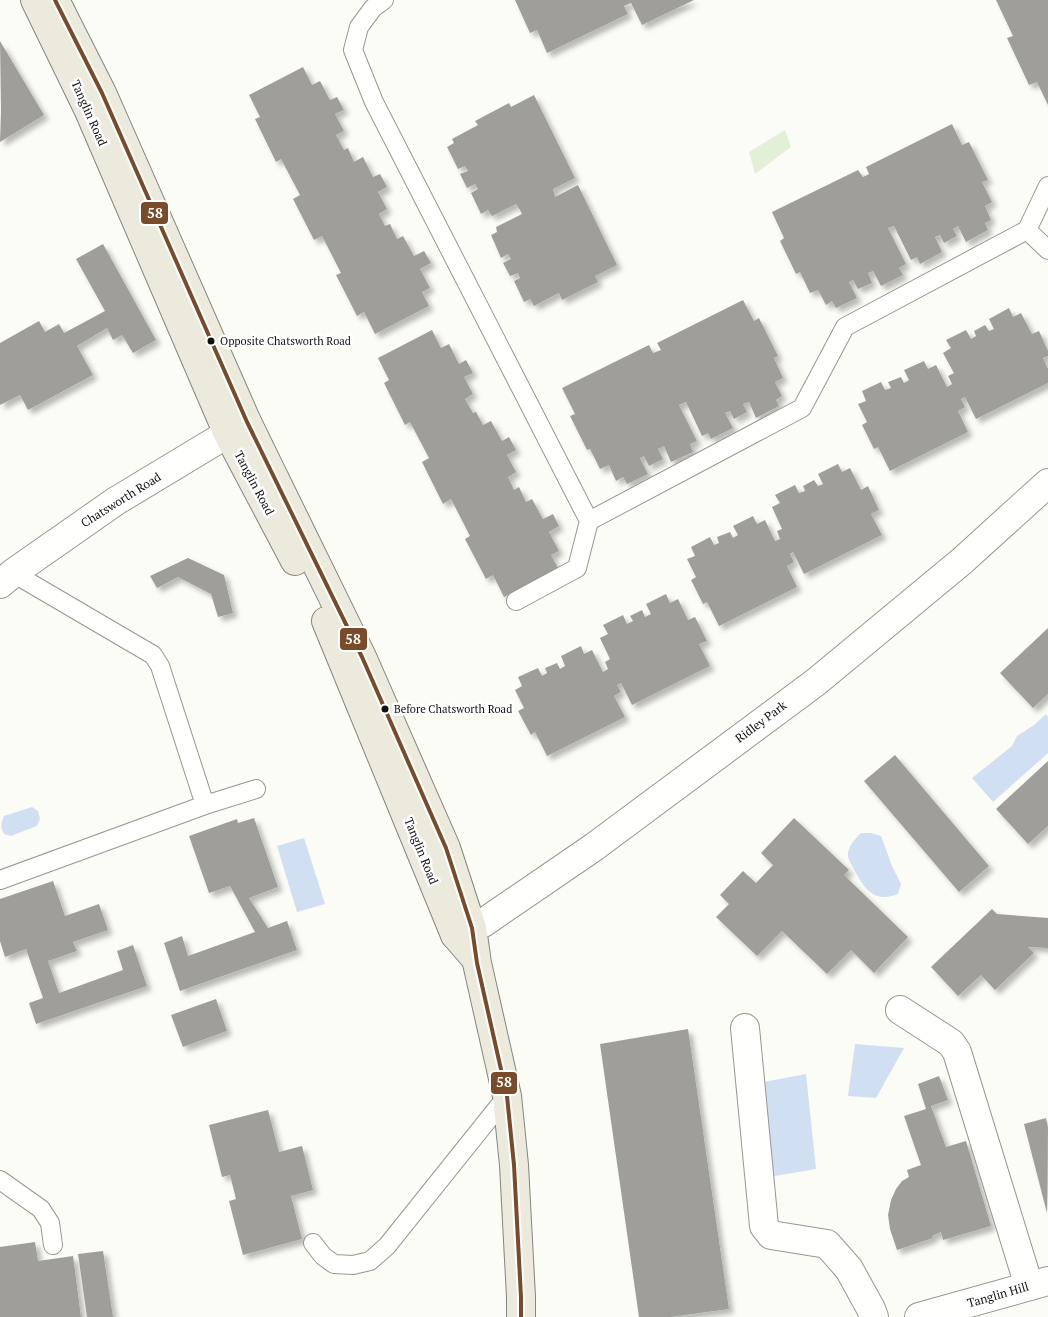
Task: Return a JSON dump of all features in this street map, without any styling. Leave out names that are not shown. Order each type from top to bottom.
[{"type":"main road","name":"Tanglin Road","points":[[35,0],[237,428],[362,657],[446,848],[464,932],[477,961],[507,1096],[514,1174],[521,1317]]},
{"type":"main road","name":"Tanglin Road","points":[[55,0],[102,92],[237,428]]},
{"type":"street","name":"Chatsworth Road","points":[[7,578],[116,501],[237,428]]},
{"type":"street","name":"Ridley Park","points":[[464,932],[490,918],[594,847],[816,682],[962,561],[1048,483]]},
{"type":"street","points":[[900,1010],[951,1043],[957,1052],[1039,1284]]},
{"type":"street","points":[[745,1028],[764,1226],[771,1235],[827,1244],[849,1269],[874,1317]]},
{"type":"street","name":"Tanglin Hill","points":[[919,1317],[1039,1284]]},
{"type":"lane","points":[[384,0],[373,8],[359,28],[353,50],[374,102],[589,521],[576,568],[516,601]]},
{"type":"lane","points":[[589,521],[802,408],[845,327],[1027,230],[1048,186]]},
{"type":"lane","points":[[1027,230],[1048,250]]},
{"type":"lane","points":[[7,578],[153,655],[160,666],[205,805]]},
{"type":"lane","points":[[0,880],[205,805],[256,789]]},
{"type":"lane","points":[[313,1243],[323,1256],[334,1264],[353,1265],[370,1261],[387,1246],[507,1096]]},
{"type":"lane","points":[[0,1180],[41,1209],[50,1223],[53,1245]]},
{"type":"green space","points":[[785,130],[791,147],[755,174],[749,152]]},
{"type":"water","points":[[1046,714],[1048,717],[1048,753],[993,802],[972,778],[1012,746],[1017,736],[1034,725]]},
{"type":"water","points":[[32,807],[38,811],[40,819],[37,826],[11,836],[4,834],[1,825],[4,816]]},
{"type":"water","points":[[861,833],[881,836],[901,884],[898,894],[883,897],[877,896],[867,889],[859,878],[849,860],[848,853],[852,844]]},
{"type":"water","points":[[304,838],[325,904],[297,912],[277,846]]},
{"type":"water","points":[[855,1044],[904,1048],[876,1098],[848,1096]]},
{"type":"water","points":[[806,1074],[816,1169],[769,1177],[758,1083]]},
{"type":"building","points":[[515,0],[694,0],[642,25],[631,3],[624,6],[628,14],[547,53],[537,30],[530,33]]},
{"type":"building","points":[[996,0],[1048,0],[1048,105],[1037,82],[1029,85],[1007,38],[1013,36]]},
{"type":"building","points":[[0,41],[44,115],[0,142],[1,110]]},
{"type":"building","points":[[303,67],[312,85],[320,81],[330,100],[337,97],[344,110],[335,114],[344,131],[336,135],[344,150],[348,148],[354,162],[363,157],[373,177],[380,174],[387,187],[378,192],[387,209],[379,214],[385,226],[390,224],[397,239],[403,236],[414,256],[424,251],[431,263],[420,269],[430,288],[422,292],[429,306],[375,334],[364,312],[357,316],[336,275],[341,273],[322,236],[314,240],[293,199],[300,195],[281,159],[276,162],[255,119],[260,117],[249,95]]},
{"type":"building","points":[[534,95],[575,178],[553,189],[555,197],[578,185],[617,265],[595,276],[598,282],[562,300],[559,293],[534,306],[530,299],[524,302],[514,281],[520,278],[518,273],[510,276],[503,263],[511,259],[508,254],[501,258],[491,235],[497,232],[496,227],[522,214],[520,210],[516,204],[492,216],[488,210],[481,214],[471,193],[478,189],[475,184],[467,188],[460,174],[468,171],[465,166],[458,169],[447,147],[454,143],[452,139],[478,125],[475,121],[509,103],[511,107]]},
{"type":"building","points":[[952,124],[962,145],[969,142],[988,180],[982,182],[992,202],[985,206],[991,220],[985,223],[988,230],[966,242],[958,226],[953,229],[957,236],[944,243],[940,235],[935,237],[942,252],[920,264],[917,257],[911,260],[894,226],[888,228],[906,264],[899,268],[903,275],[881,286],[873,271],[868,273],[872,283],[858,289],[853,280],[849,282],[857,298],[836,308],[832,301],[826,305],[818,290],[810,293],[800,272],[796,274],[780,241],[784,238],[772,212],[858,170],[863,177],[869,174],[866,167]]},
{"type":"building","points":[[103,244],[156,340],[133,353],[122,335],[113,340],[107,328],[77,346],[93,375],[28,410],[20,395],[0,405],[0,343],[39,321],[45,332],[59,324],[64,333],[105,311],[76,259]]},
{"type":"building","points":[[743,300],[754,321],[759,318],[778,356],[774,358],[783,378],[775,382],[782,396],[776,400],[779,406],[756,418],[749,402],[743,404],[747,412],[734,419],[730,411],[725,413],[733,428],[711,439],[708,433],[702,436],[686,402],[679,405],[697,441],[690,444],[693,452],[671,462],[664,446],[658,449],[663,459],[649,466],[644,456],[640,458],[648,474],[627,484],[623,477],[616,481],[609,465],[600,469],[590,449],[587,450],[570,416],[575,414],[562,388],[649,345],[653,353],[661,350],[657,343]]},
{"type":"building","points":[[1009,308],[1013,317],[1021,313],[1032,334],[1039,331],[1048,351],[1048,356],[1043,358],[1048,369],[1048,383],[976,419],[965,397],[961,399],[965,407],[958,411],[968,432],[890,471],[878,447],[874,449],[862,425],[867,422],[858,404],[866,401],[862,391],[881,382],[885,390],[891,388],[888,382],[901,377],[904,383],[909,380],[904,370],[924,361],[928,369],[936,365],[947,387],[952,384],[948,376],[954,373],[943,353],[951,348],[946,340],[966,330],[971,339],[976,336],[974,331],[985,325],[989,331],[994,329],[989,319]]},
{"type":"building","points":[[432,330],[441,348],[449,344],[459,364],[466,360],[473,373],[464,377],[473,394],[465,399],[473,413],[476,412],[483,425],[491,421],[502,441],[509,437],[516,450],[507,455],[516,472],[508,477],[514,490],[519,487],[526,502],[532,499],[543,519],[553,514],[559,526],[549,532],[559,551],[551,555],[559,570],[504,597],[493,575],[486,579],[465,539],[470,536],[451,499],[443,504],[422,462],[429,458],[410,422],[405,425],[384,383],[389,380],[378,358]]},
{"type":"building","points":[[838,464],[842,472],[850,468],[861,490],[868,486],[879,510],[871,514],[882,535],[804,574],[793,552],[790,554],[794,562],[787,566],[797,587],[719,626],[707,602],[703,604],[691,580],[696,577],[687,559],[695,556],[691,547],[710,537],[714,545],[719,543],[717,537],[730,532],[733,538],[738,535],[733,526],[753,516],[757,524],[765,520],[775,541],[780,539],[777,531],[782,529],[772,507],[780,503],[775,495],[795,485],[799,493],[805,491],[803,486],[814,480],[818,486],[823,484],[818,474]]},
{"type":"building","points":[[188,558],[224,575],[233,613],[218,617],[211,594],[178,577],[157,588],[150,576]]},
{"type":"building","points":[[666,594],[670,603],[678,599],[688,620],[695,617],[707,641],[699,644],[710,666],[632,705],[621,683],[617,685],[621,692],[614,696],[625,717],[547,756],[535,732],[531,735],[518,711],[524,708],[515,690],[522,686],[518,677],[538,668],[542,676],[547,673],[545,668],[557,663],[560,669],[565,666],[561,656],[581,646],[584,654],[592,650],[603,672],[608,669],[605,662],[610,659],[600,638],[608,634],[603,625],[623,615],[627,624],[633,621],[630,616],[642,610],[645,617],[651,614],[646,604]]},
{"type":"building","points":[[1048,628],[1048,694],[1033,708],[1000,673]]},
{"type":"building","points":[[895,755],[989,866],[959,892],[864,781]]},
{"type":"building","points":[[1048,761],[1048,826],[1028,844],[996,809]]},
{"type":"building","points":[[254,818],[278,887],[249,898],[268,928],[287,921],[297,950],[180,991],[164,943],[182,936],[188,956],[255,932],[230,886],[209,893],[189,836],[237,819],[238,823]]},
{"type":"building","points":[[794,818],[849,870],[844,875],[908,937],[874,973],[851,950],[827,974],[782,931],[757,956],[716,917],[729,904],[720,895],[743,871],[756,883],[773,865],[761,853]]},
{"type":"building","points":[[53,881],[65,916],[99,904],[108,930],[73,942],[77,951],[48,961],[59,993],[123,970],[117,951],[133,945],[147,986],[36,1024],[29,1003],[43,998],[26,949],[5,957],[0,941],[0,899]]},
{"type":"building","points":[[992,909],[997,914],[1048,918],[1048,948],[1028,947],[1034,953],[995,990],[981,975],[958,996],[931,967]]},
{"type":"building","points":[[216,999],[227,1031],[183,1047],[171,1015]]},
{"type":"building","points":[[688,1029],[729,1309],[670,1317],[639,1317],[600,1044]]},
{"type":"building","points":[[939,1076],[948,1100],[931,1106],[946,1147],[966,1141],[991,1226],[943,1240],[941,1232],[932,1236],[933,1238],[897,1250],[890,1229],[888,1215],[891,1200],[902,1181],[909,1177],[907,1170],[921,1165],[904,1116],[926,1109],[918,1084]]},
{"type":"building","points":[[268,1110],[279,1152],[302,1146],[313,1190],[291,1196],[302,1239],[243,1255],[229,1201],[236,1199],[230,1175],[222,1177],[209,1125]]},
{"type":"building","points":[[1046,1118],[1048,1128],[1047,1213],[1024,1124]]},
{"type":"building","points":[[35,1242],[38,1261],[73,1256],[81,1317],[0,1317],[0,1247]]},
{"type":"building","points":[[103,1251],[113,1317],[87,1317],[78,1254]]},
{"type":"transit line","name":"58","points":[[55,0],[102,93],[247,422],[362,657],[446,848],[472,928],[477,963],[507,1096],[514,1165],[521,1317]]},
{"type":"place","name":"Opposite Chatsworth Road","points":[[211,341]]},
{"type":"place","name":"Before Chatsworth Road","points":[[385,709]]}]
